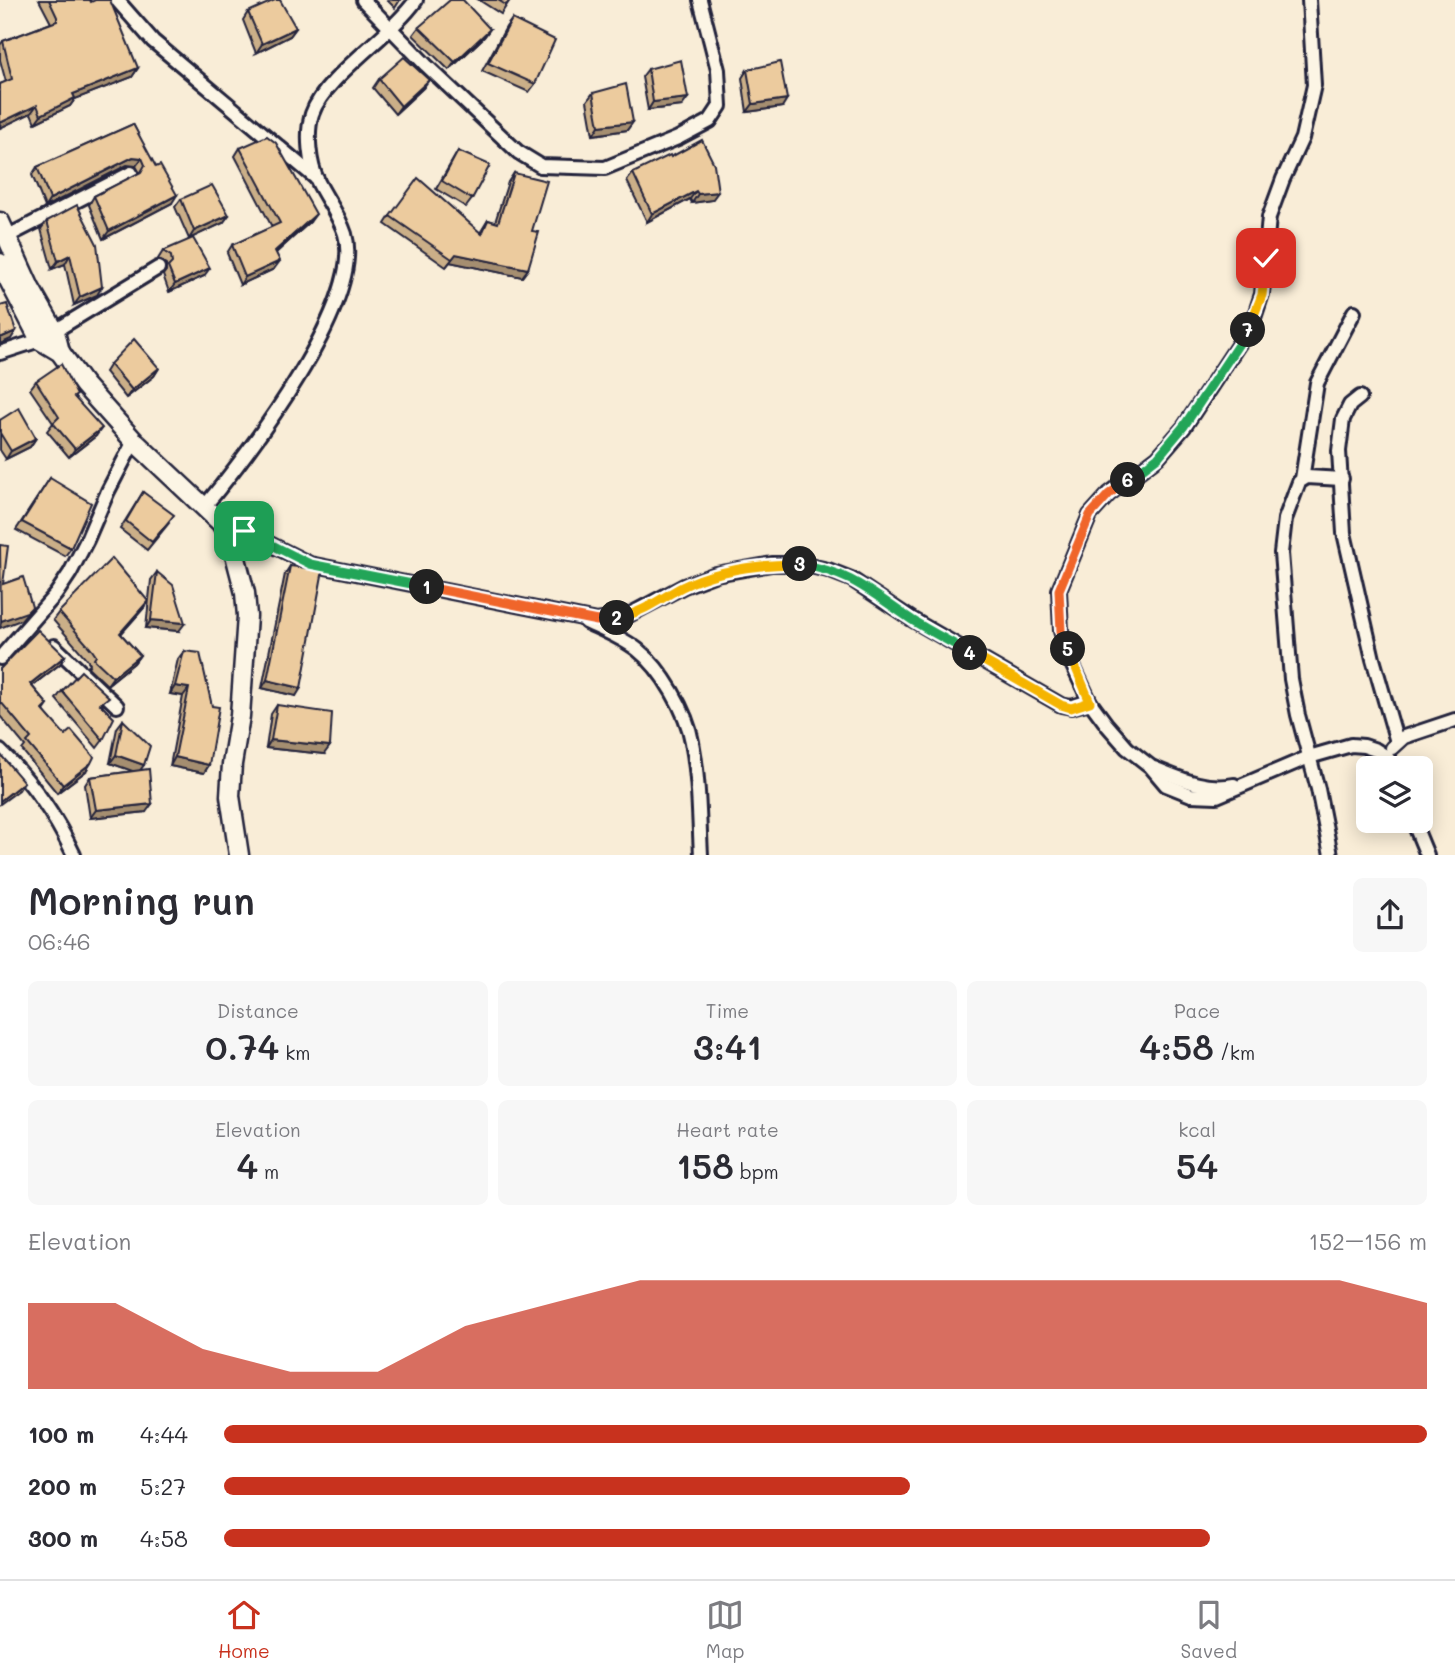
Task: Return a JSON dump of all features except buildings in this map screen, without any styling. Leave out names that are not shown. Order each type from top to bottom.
[{"type":"street","points":[[117,0],[153,41],[317,179]]},
{"type":"street","points":[[363,0],[518,152],[541,166],[605,168],[678,138],[710,121],[720,106],[718,70],[701,0]]},
{"type":"street","points":[[204,507],[260,438],[320,338],[343,286],[348,257],[345,235],[335,210],[317,179],[309,142],[313,111],[326,92],[391,29],[416,0]]},
{"type":"street","points":[[1310,0],[1314,85],[1302,138],[1269,217],[1262,295],[1252,324],[1184,426],[1158,457],[1109,494],[1090,515],[1059,590],[1061,631],[1073,666],[1090,702],[1107,725],[1127,748],[1150,766],[1182,779],[1205,785],[1228,786],[1247,782],[1309,757],[1351,745],[1376,750],[1383,756]]},
{"type":"street","points":[[47,336],[30,288],[3,229],[131,173]]},
{"type":"street","points":[[0,263],[47,336],[84,385],[134,441],[221,523],[232,543],[247,616],[240,716],[230,796],[239,855]]},
{"type":"street","points":[[0,353],[47,336],[158,268]]},
{"type":"street","points":[[1331,855],[1291,679],[1281,553],[1285,519],[1302,479],[1317,383],[1354,312]]},
{"type":"street","points":[[1360,397],[1350,405],[1343,419],[1339,451],[1344,533],[1373,659],[1397,742],[1393,756]]},
{"type":"street","points":[[0,659],[31,625],[70,573],[134,441]]},
{"type":"street","points":[[1302,479],[1342,479]]},
{"type":"street","points":[[221,523],[244,531],[310,564],[597,621],[627,616],[684,586],[716,574],[772,564],[801,564],[851,579],[913,620],[1061,705],[1071,708],[1090,702]]},
{"type":"street","points":[[573,616],[638,650],[660,674],[678,703],[692,739],[701,855]]},
{"type":"street","points":[[31,625],[117,706]]},
{"type":"street","points":[[1397,742],[1413,733],[1455,720]]},
{"type":"street","points":[[0,751],[25,775],[61,828],[74,855]]},
{"type":"street","points":[[1418,833],[1427,855]]},
{"type":"route","points":[[244,531],[310,564],[597,621],[640,611],[684,586],[716,574],[772,564],[801,564],[851,579],[913,620],[1061,705],[1071,708],[1081,706],[1090,702],[1073,666],[1061,631],[1059,590],[1069,562],[1090,515],[1109,494],[1158,457],[1184,426],[1252,324],[1262,295],[1266,258]]}]
